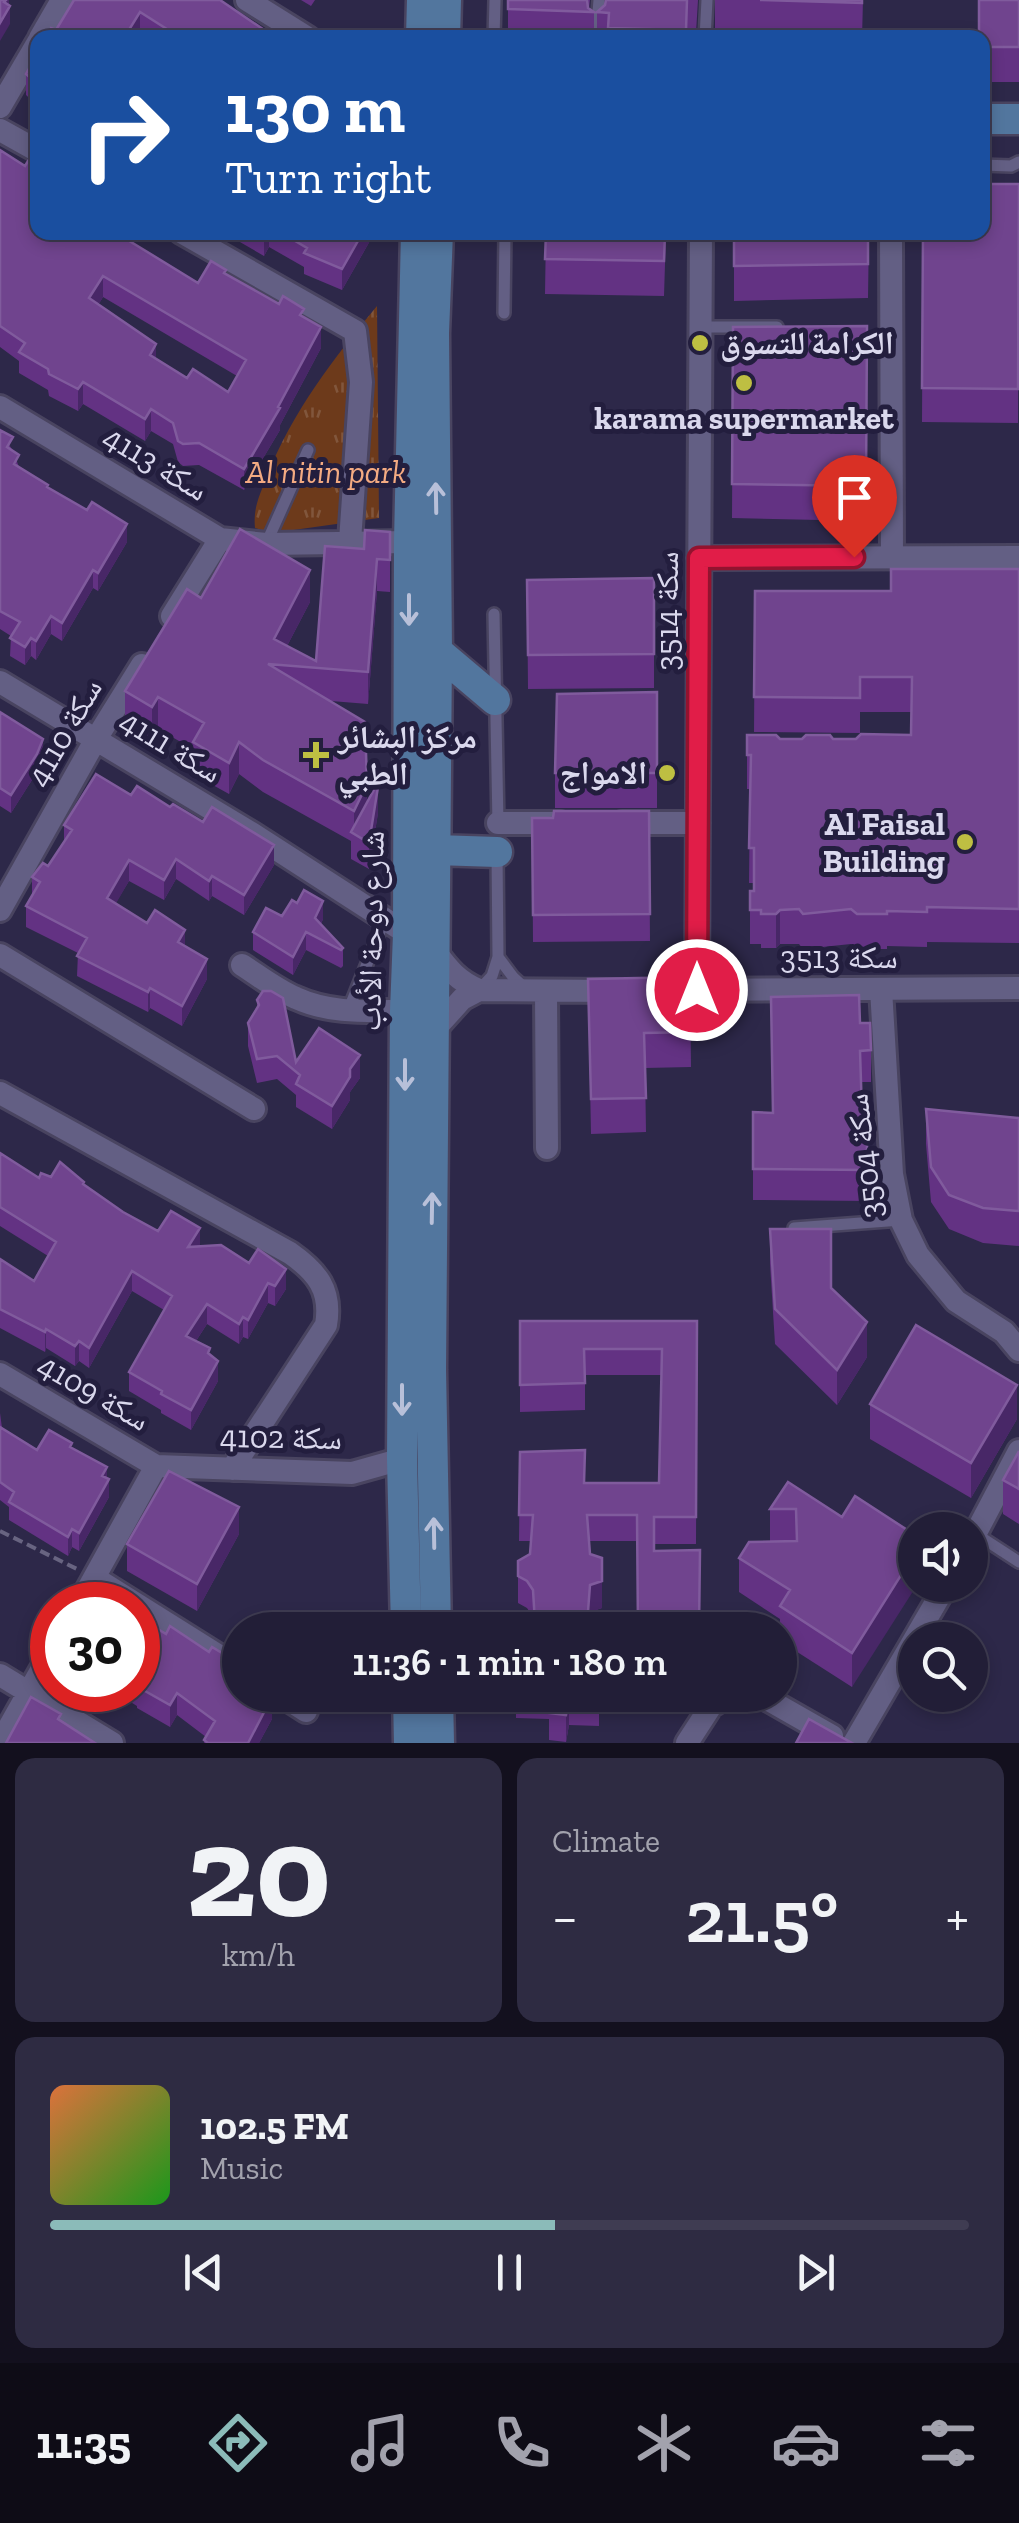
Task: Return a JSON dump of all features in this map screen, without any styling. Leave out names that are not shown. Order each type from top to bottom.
[{"type":"main road","points":[[421,30],[422,0]]},
{"type":"main road","points":[[445,30],[446,0]]},
{"type":"main road","points":[[990,119],[1019,119]]},
{"type":"main road","name":"شارع دوحة الأدب","points":[[406,1612],[402,1459],[405,1011],[396,926],[416,240]]},
{"type":"main road","name":"شارع دوحة الأدب","points":[[436,1612],[430,1370],[437,651],[434,333],[438,240]]},
{"type":"main road","points":[[437,651],[495,700]]},
{"type":"main road","points":[[436,850],[498,837]]},
{"type":"main road","points":[[408,1712],[409,1743]]},
{"type":"main road","points":[[438,1712],[439,1743]]},
{"type":"street","points":[[45,30],[62,0]]},
{"type":"street","points":[[247,0],[295,30]]},
{"type":"street","points":[[0,107],[30,55]]},
{"type":"street","points":[[0,130],[30,147]]},
{"type":"street","points":[[195,240],[355,330],[362,382],[350,541]]},
{"type":"street","name":"سكة 3514","points":[[697,990],[701,240]]},
{"type":"street","points":[[890,240],[882,327],[892,557]]},
{"type":"street","name":"سكة 4113","points":[[0,407],[220,538],[266,544],[409,542]]},
{"type":"street","name":"سكة 4110","points":[[0,910],[96,739],[220,538]]},
{"type":"street","points":[[699,558],[1019,557]]},
{"type":"street","name":"سكة 4111","points":[[0,682],[253,834],[396,926]]},
{"type":"street","points":[[498,837],[598,823],[698,823]]},
{"type":"street","points":[[435,951],[461,982],[479,990]]},
{"type":"street","points":[[0,955],[254,1109]]},
{"type":"street","points":[[242,966],[291,996],[328,1009],[405,1011]]},
{"type":"street","name":"سكة 3513","points":[[479,990],[1019,988]]},
{"type":"street","name":"سكة 3504","points":[[881,989],[892,1174],[901,1220],[918,1255],[956,1301],[1014,1337]]},
{"type":"street","points":[[434,1030],[462,999],[479,990]]},
{"type":"street","points":[[538,992],[546,1148]]},
{"type":"street","points":[[0,1093],[290,1253],[317,1275],[326,1298],[326,1324],[232,1469]]},
{"type":"street","name":"سكة 4109","points":[[0,1374],[156,1466]]},
{"type":"street","points":[[987,1512],[1019,1451]]},
{"type":"street","name":"سكة 4102","points":[[156,1466],[352,1473],[402,1459]]},
{"type":"street","points":[[93,1582],[156,1466]]},
{"type":"street","points":[[95,1578],[222,1658]]},
{"type":"street","points":[[854,1743],[936,1602]]},
{"type":"street","points":[[0,1675],[112,1743]]},
{"type":"street","points":[[0,1743],[29,1692]]},
{"type":"street","points":[[688,1743],[707,1712]]},
{"type":"street","points":[[790,1712],[844,1743]]},
{"type":"lane","points":[[494,30],[496,0]]},
{"type":"lane","points":[[597,30],[599,0]]},
{"type":"lane","points":[[705,30],[706,0]]},
{"type":"lane","points":[[990,166],[1019,162]]},
{"type":"lane","points":[[504,312],[505,240]]},
{"type":"lane","points":[[701,327],[796,327]]},
{"type":"lane","points":[[266,544],[308,450]]},
{"type":"lane","points":[[479,990],[492,976],[498,957],[494,614]]},
{"type":"lane","points":[[348,1011],[396,926]]},
{"type":"lane","points":[[498,957],[514,977],[538,992]]},
{"type":"lane","points":[[794,1228],[901,1220]]},
{"type":"lane","points":[[988,1546],[1019,1562]]},
{"type":"path","points":[[0,1531],[95,1578]]},
{"type":"green space","name":"Al nitin park","points":[[377,306],[379,518],[272,533],[255,528],[260,495],[301,408]]},
{"type":"building","points":[[0,0],[6,0],[10,6],[0,23]]},
{"type":"building","points":[[74,0],[220,0],[264,30],[168,30],[140,12],[129,30],[56,30]]},
{"type":"building","points":[[508,0],[587,0],[588,8],[594,12],[508,9]]},
{"type":"building","points":[[606,0],[687,0],[686,30],[608,28],[609,13],[597,12]]},
{"type":"building","points":[[760,0],[862,0],[862,3]]},
{"type":"building","points":[[979,0],[1019,0],[1019,47],[990,47],[990,30],[979,30]]},
{"type":"building","points":[[0,150],[25,166],[30,162],[30,240],[128,240],[198,283],[211,261],[226,270],[224,273],[279,304],[283,296],[304,309],[300,315],[321,327],[244,469],[199,443],[178,441],[173,423],[151,409],[145,419],[83,382],[78,389],[49,374],[48,369],[19,352],[25,343],[0,326]],"holes":[[[103,276],[246,360],[228,392],[193,369],[187,378],[150,355],[156,344],[89,298]]]},
{"type":"building","points":[[990,184],[1019,184],[1018,389],[922,388],[923,240],[990,240]]},
{"type":"building","points":[[294,240],[358,240],[342,269],[304,253],[307,248]]},
{"type":"building","points":[[546,240],[665,240],[664,261],[545,259]]},
{"type":"building","points":[[734,240],[868,240],[868,264],[734,266]]},
{"type":"building","points":[[867,326],[866,486],[732,484],[733,327]]},
{"type":"building","points":[[0,430],[13,437],[7,447],[19,455],[14,464],[87,510],[92,502],[127,524],[98,573],[93,570],[62,623],[51,616],[36,641],[31,638],[25,647],[10,638],[20,622],[0,611]]},
{"type":"building","points":[[240,529],[310,570],[274,639],[316,661],[325,546],[364,549],[365,530],[390,532],[390,560],[377,559],[368,672],[268,664],[365,722],[367,784],[354,811],[263,760],[239,742],[229,763],[193,742],[204,723],[158,697],[152,707],[125,691],[187,589],[201,598]]},
{"type":"building","points":[[891,569],[1019,569],[1019,909],[927,907],[927,912],[887,914],[857,914],[851,909],[803,914],[799,909],[780,910],[776,914],[750,910],[754,848],[749,848],[751,755],[747,755],[747,735],[802,739],[806,735],[830,735],[833,739],[856,739],[861,734],[911,735],[912,677],[860,677],[860,698],[754,697],[755,591],[891,591]]},
{"type":"building","points":[[654,578],[654,654],[528,655],[527,580]]},
{"type":"building","points":[[657,692],[657,773],[555,773],[557,694]]},
{"type":"building","points":[[0,712],[43,739],[11,795],[0,788]]},
{"type":"building","points":[[96,774],[131,795],[137,786],[203,822],[212,807],[274,845],[244,895],[212,876],[209,881],[176,859],[164,880],[129,860],[107,898],[147,923],[155,910],[185,930],[178,942],[207,959],[182,1006],[77,956],[87,938],[26,906],[40,882],[32,877],[43,863],[48,866],[72,830],[64,825]]},
{"type":"building","points":[[378,787],[369,843],[351,832]]},
{"type":"building","points":[[554,811],[649,811],[650,914],[533,915],[532,818],[553,818]]},
{"type":"building","points":[[304,890],[323,901],[315,918],[341,950],[306,932],[293,957],[253,932],[266,908],[282,916],[292,900],[297,903]]},
{"type":"building","points":[[690,977],[691,1032],[644,1033],[646,1098],[591,1099],[588,979]]},
{"type":"building","points":[[263,991],[283,998],[296,1062],[319,1028],[360,1055],[332,1106],[296,1084],[300,1075],[277,1056],[257,1059],[248,1023]]},
{"type":"building","points":[[859,995],[860,1023],[870,1023],[871,1050],[860,1051],[862,1113],[867,1113],[867,1170],[753,1169],[753,1112],[773,1113],[771,997]]},
{"type":"building","points":[[926,1109],[1019,1118],[1019,1211],[983,1208],[949,1195],[931,1167]]},
{"type":"building","points":[[0,1153],[39,1178],[41,1173],[51,1177],[60,1162],[83,1184],[158,1231],[171,1211],[200,1228],[188,1247],[221,1245],[249,1263],[258,1249],[286,1269],[275,1286],[268,1283],[248,1320],[243,1317],[239,1324],[207,1304],[186,1336],[210,1348],[208,1353],[218,1361],[191,1410],[129,1372],[172,1296],[132,1271],[89,1348],[79,1341],[75,1346],[0,1309],[0,1259],[34,1281],[56,1242],[0,1207]]},
{"type":"building","points":[[770,1229],[831,1229],[831,1288],[867,1322],[837,1370],[775,1309]]},
{"type":"building","points":[[520,1321],[697,1321],[696,1517],[654,1517],[654,1551],[700,1550],[699,1612],[638,1612],[637,1515],[587,1515],[590,1554],[602,1558],[602,1581],[590,1585],[588,1612],[534,1612],[533,1590],[518,1576],[518,1561],[530,1554],[533,1515],[519,1515],[520,1452],[585,1450],[584,1483],[659,1483],[662,1349],[584,1349],[585,1383],[520,1385]]},
{"type":"building","points":[[916,1325],[1017,1385],[971,1463],[870,1404]]},
{"type":"building","points":[[0,1427],[37,1450],[49,1430],[72,1443],[70,1447],[107,1467],[102,1476],[109,1479],[79,1533],[72,1529],[68,1537],[9,1502],[14,1492],[0,1482]]},
{"type":"building","points":[[1019,1451],[1019,1489],[1003,1480]]},
{"type":"building","points":[[169,1471],[239,1507],[197,1584],[127,1544]]},
{"type":"building","points":[[788,1482],[842,1517],[855,1496],[898,1524],[898,1580],[852,1653],[797,1617],[797,1612],[780,1606],[790,1590],[739,1558],[749,1542],[797,1541],[796,1509],[770,1509]]},
{"type":"building","points":[[170,1626],[209,1652],[212,1647],[222,1653],[222,1712],[264,1712],[248,1743],[208,1743],[204,1740],[215,1721],[177,1693],[170,1705],[160,1699],[160,1630],[166,1634]]},
{"type":"building","points":[[30,1699],[30,1712],[57,1712],[61,1714],[58,1719],[95,1743],[6,1743]]},
{"type":"building","points":[[809,1719],[852,1743],[796,1743]]},
{"type":"place","name":"الكرامة للتسوق","points":[[700,343]]},
{"type":"place","name":"karama supermarket","points":[[744,383]]},
{"type":"place","name":"مركز البشائر الطبي","points":[[316,755]]},
{"type":"place","name":"الامواج","points":[[667,773]]},
{"type":"place","name":"Al Faisal Building","points":[[965,842]]},
{"type":"route","points":[[697,990],[699,558],[854,557]]}]
